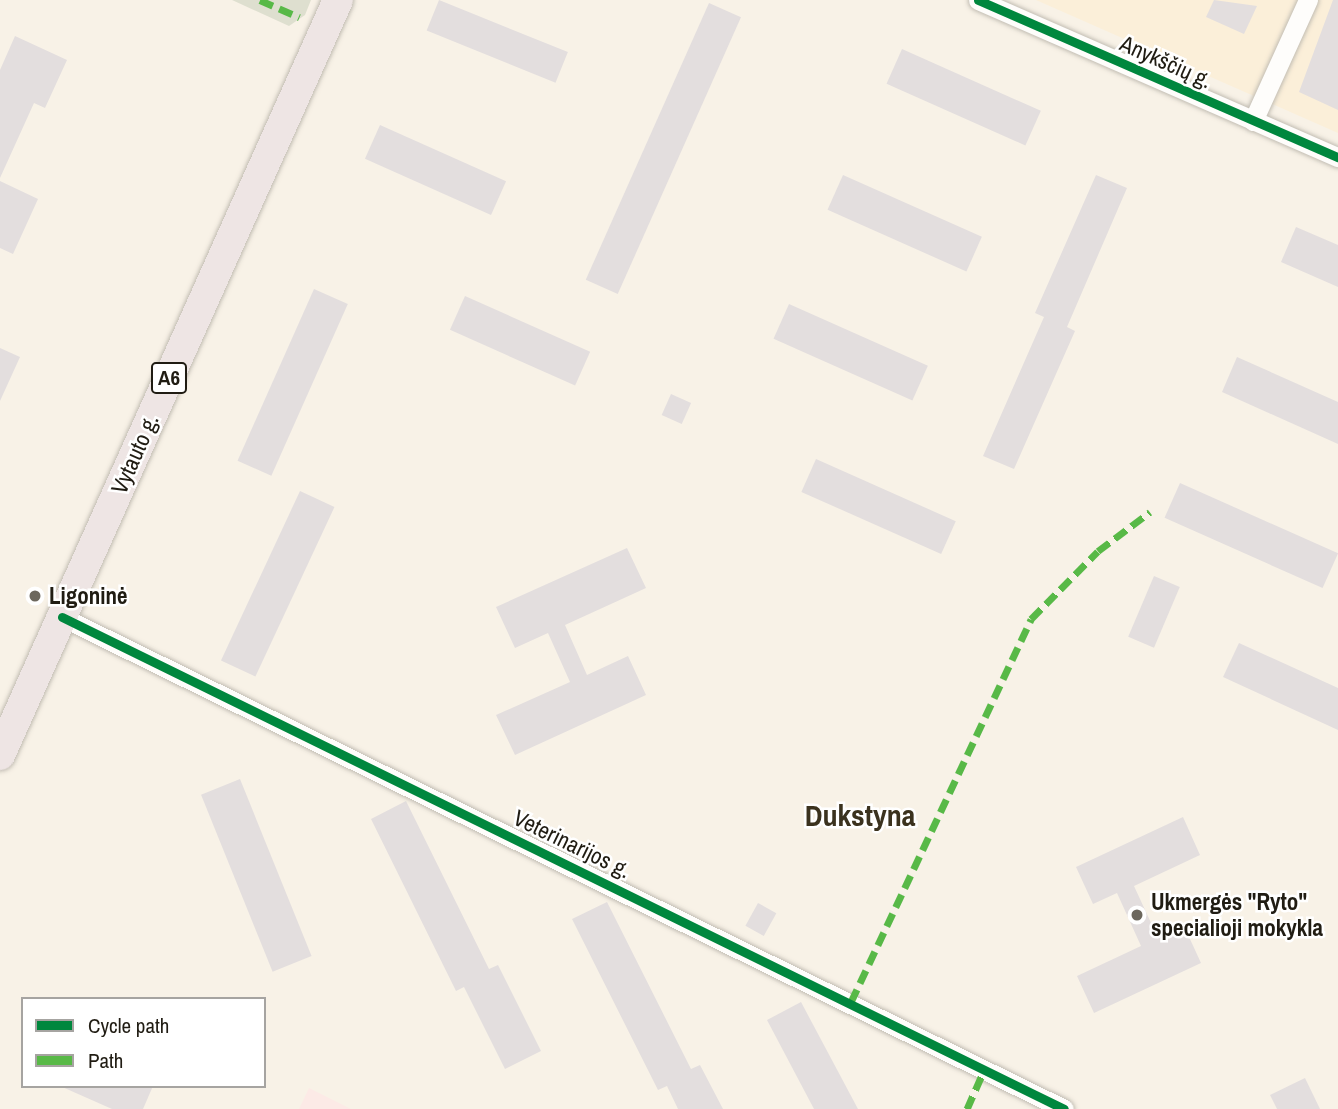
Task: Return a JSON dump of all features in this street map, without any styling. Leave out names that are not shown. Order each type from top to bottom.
[{"type":"main road","name":"Vytauto g.","points":[[0,755],[338,0]]},
{"type":"street","name":"Anykščių g.","points":[[978,0],[1338,157]]},
{"type":"street","points":[[1253,121],[1308,0]]},
{"type":"street","name":"Veterinarijos g.","points":[[62,617],[1064,1109]]},
{"type":"shaded area","points":[[1036,0],[1338,0],[1338,133]]},
{"type":"shaded area","points":[[309,1088],[351,1109],[299,1109]]},
{"type":"green space","points":[[232,0],[311,0],[305,15],[289,26]]},
{"type":"building","points":[[439,0],[568,52],[556,83],[427,31]]},
{"type":"building","points":[[1214,0],[1257,6],[1244,34],[1206,17]]},
{"type":"building","points":[[1333,0],[1338,0],[1338,110],[1299,92]]},
{"type":"building","points":[[709,3],[741,17],[618,294],[586,280]]},
{"type":"building","points":[[15,36],[67,60],[45,108],[34,103],[0,178],[0,70]]},
{"type":"building","points":[[902,49],[1041,111],[1025,146],[887,84]]},
{"type":"building","points":[[380,125],[506,181],[491,215],[365,159]]},
{"type":"building","points":[[843,175],[982,237],[966,272],[828,210]]},
{"type":"building","points":[[1096,175],[1127,188],[1067,327],[1075,331],[1014,469],[983,456],[1044,317],[1035,313]]},
{"type":"building","points":[[0,181],[38,199],[13,254],[0,248]]},
{"type":"building","points":[[1296,227],[1338,245],[1338,287],[1281,262]]},
{"type":"building","points":[[314,289],[348,304],[271,476],[238,461]]},
{"type":"building","points":[[465,296],[590,352],[575,386],[450,330]]},
{"type":"building","points":[[789,304],[928,366],[912,401],[774,339]]},
{"type":"building","points":[[0,348],[20,357],[0,401]]},
{"type":"building","points":[[1237,357],[1338,402],[1338,444],[1222,392]]},
{"type":"building","points":[[671,394],[691,403],[682,424],[662,415]]},
{"type":"building","points":[[816,459],[956,521],[941,554],[801,492]]},
{"type":"building","points":[[1180,483],[1338,553],[1323,588],[1165,518]]},
{"type":"building","points":[[300,491],[334,507],[255,677],[221,660]]},
{"type":"building","points":[[627,548],[646,588],[565,625],[587,675],[628,656],[646,695],[515,755],[496,715],[570,682],[548,633],[515,648],[496,607]]},
{"type":"building","points":[[1154,576],[1180,587],[1154,648],[1128,637]]},
{"type":"building","points":[[1239,643],[1338,688],[1338,730],[1223,677]]},
{"type":"building","points":[[240,779],[312,956],[273,972],[201,795]]},
{"type":"building","points":[[406,801],[489,969],[498,965],[541,1051],[505,1069],[464,987],[456,991],[371,819]]},
{"type":"building","name":"Ukmergės \"Ryto\" specialioji mokykla","points":[[1183,817],[1200,855],[1134,886],[1158,938],[1184,926],[1201,963],[1094,1013],[1077,976],[1141,946],[1117,893],[1093,904],[1076,867]]},
{"type":"building","points":[[607,902],[691,1069],[700,1065],[723,1109],[678,1109],[667,1086],[658,1090],[572,919]]},
{"type":"building","points":[[758,903],[776,913],[764,936],[745,926]]},
{"type":"building","points":[[801,1002],[858,1109],[814,1109],[767,1020]]},
{"type":"building","points":[[1305,1078],[1320,1109],[1277,1109],[1270,1095]]},
{"type":"building","points":[[65,1088],[152,1088],[143,1109],[112,1109]]},
{"type":"marked path","points":[[260,0],[299,17]]},
{"type":"marked path","points":[[851,1002],[1031,619],[1098,551],[1150,512]]},
{"type":"marked path","points":[[967,1109],[985,1068]]},
{"type":"cycle path","points":[[978,0],[1338,157]]},
{"type":"cycle path","points":[[62,617],[1064,1109]]},
{"type":"place","name":"Ligoninė","points":[[35,596]]},
{"type":"place","name":"Ukmergės \"Ryto\" specialioji mokykla","points":[[1137,915]]},
{"type":"district","name":"Dukstyna","points":[[860,815]]}]
